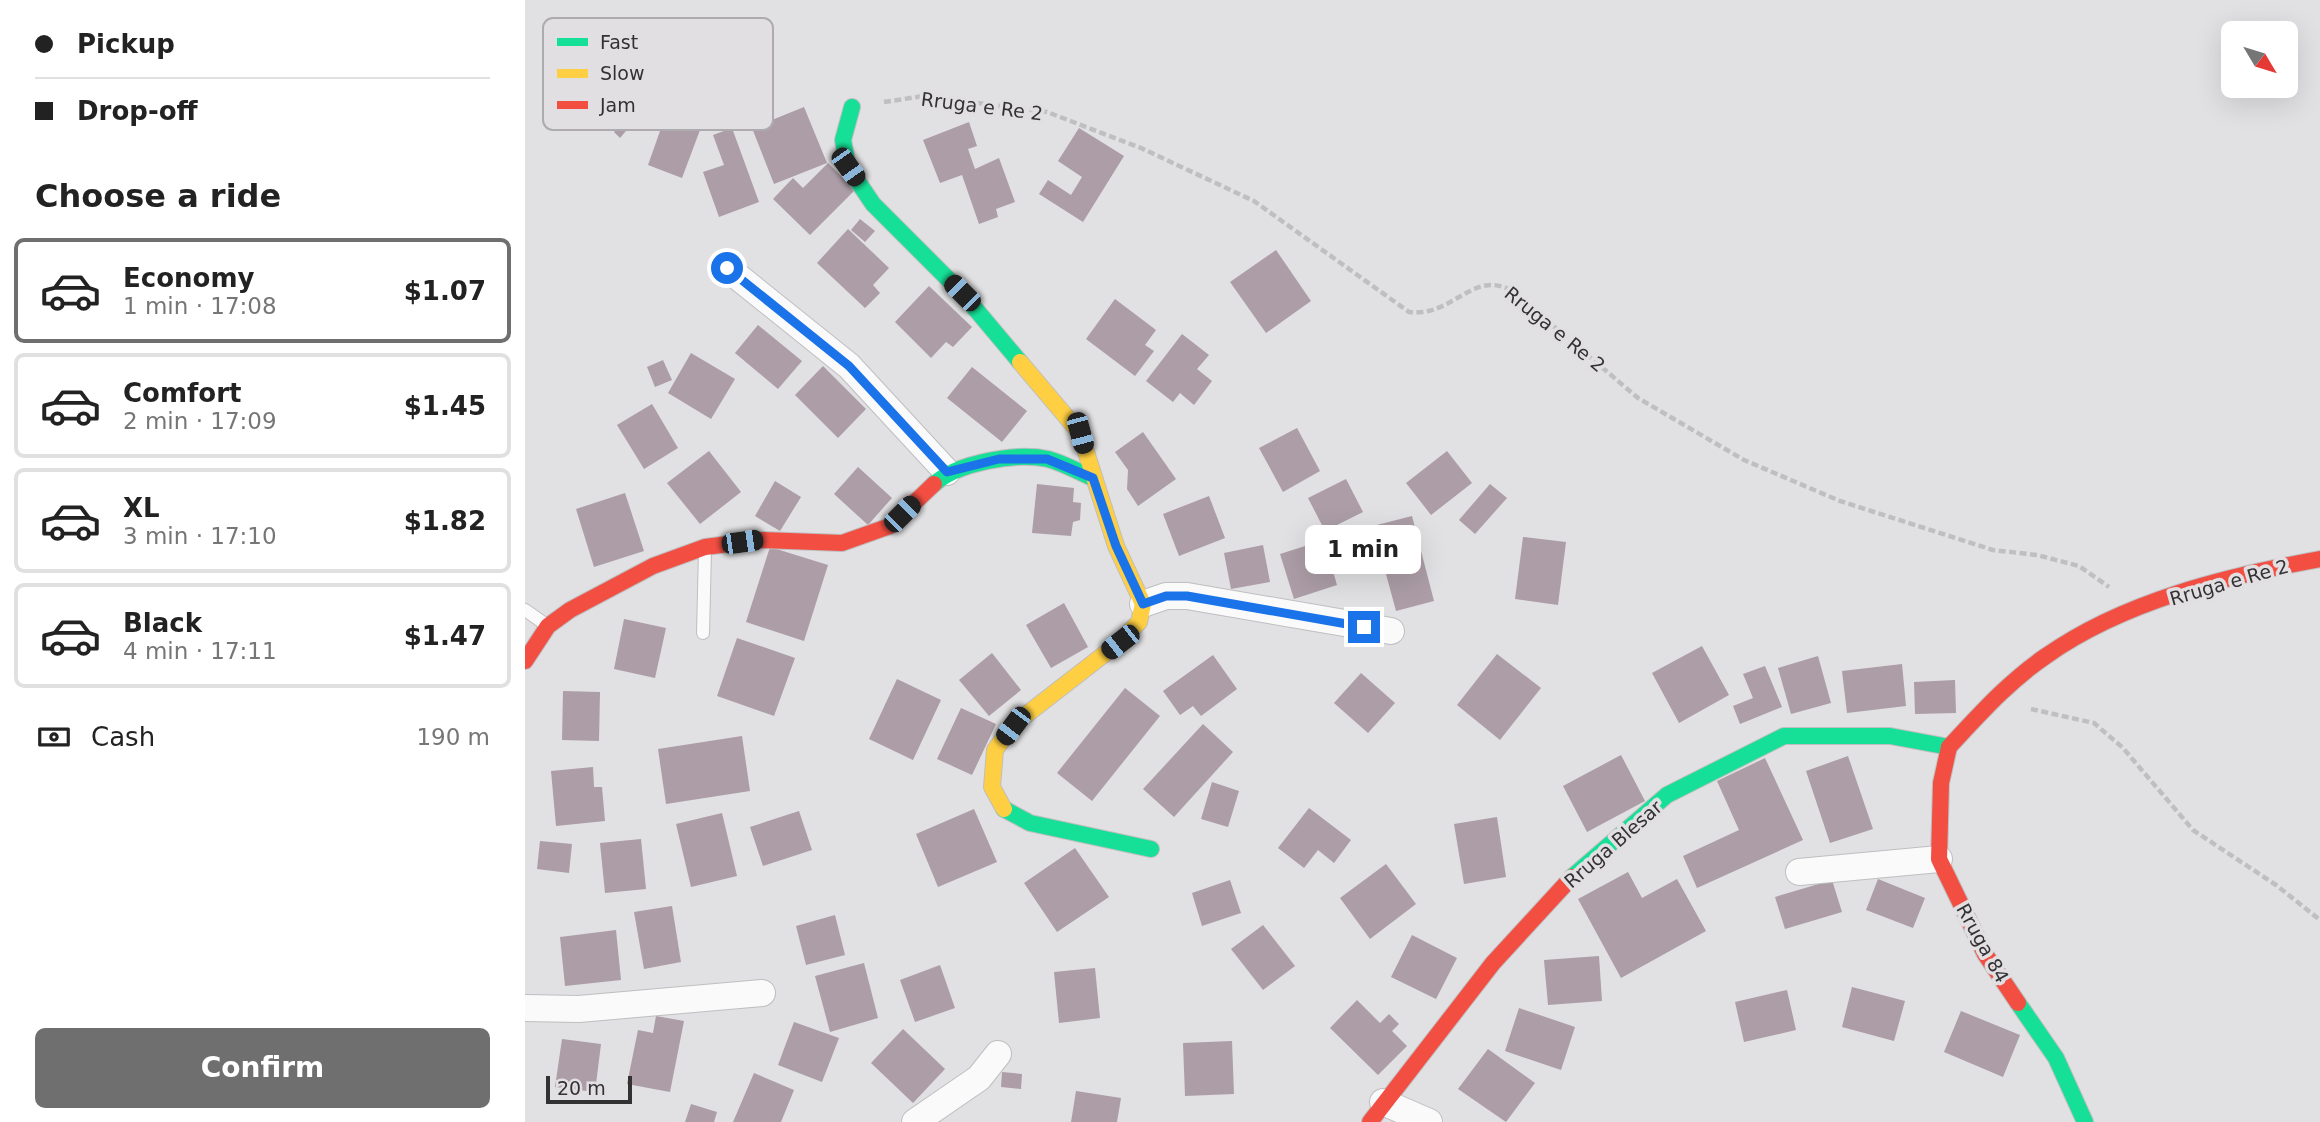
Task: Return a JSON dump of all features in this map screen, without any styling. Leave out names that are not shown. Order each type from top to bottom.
[{"type":"street","points":[[852,107],[843,140],[848,167],[873,204],[962,293],[1080,433],[1116,546],[1143,604],[1139,622],[1120,642],[1013,726],[995,750],[992,787],[1005,809],[1030,822],[1151,849]]},
{"type":"street","points":[[727,268],[849,366],[947,472]]},
{"type":"street","points":[[525,661],[533,644],[548,626],[570,610],[653,566],[705,547],[760,540],[842,542],[890,526],[947,472],[999,459],[1047,459],[1093,478]]},
{"type":"street","name":"Rruga e Re 2","points":[[1949,747],[1993,701],[2058,648],[2139,608],[2290,564],[2320,559]]},
{"type":"street","points":[[1143,604],[1166,596],[1187,596],[1391,631]]},
{"type":"street","name":"Rruga Blesar","points":[[1377,1112],[1493,963],[1572,877],[1667,795],[1784,736],[1890,736],[1949,747]]},
{"type":"street","name":"Rruga 84","points":[[1949,747],[1941,783],[1939,859],[1985,954],[2056,1058],[2085,1122]]},
{"type":"street","points":[[1800,872],[1939,859]]},
{"type":"street","points":[[525,1008],[579,1009],[762,993]]},
{"type":"street","points":[[915,1122],[979,1079],[998,1054]]},
{"type":"street","points":[[1377,1112],[1429,1122]]},
{"type":"lane","points":[[703,633],[705,547]]},
{"type":"lane","points":[[525,610],[548,626]]},
{"type":"path","name":"Rruga e Re 2","points":[[852,107],[923,96],[1047,112],[1141,148],[1254,201],[1409,312],[1426,314],[1485,284],[1499,284],[1511,290],[1638,398],[1744,460],[1840,501],[1980,546],[2037,555],[2079,566],[2139,608]]},
{"type":"path","points":[[1993,701],[2094,723],[2123,748],[2193,830],[2276,884],[2320,920]]},
{"type":"building","points":[[804,107],[827,163],[774,184],[753,130],[773,130],[773,120]]},
{"type":"building","points":[[969,122],[977,146],[968,149],[975,169],[999,158],[1015,202],[996,209],[998,217],[979,224],[962,175],[940,183],[923,140]]},
{"type":"building","points":[[1079,128],[1124,156],[1083,222],[1039,194],[1048,180],[1071,195],[1082,177],[1058,161]]},
{"type":"building","points":[[616,130],[627,130],[620,138],[614,132]]},
{"type":"building","points":[[660,130],[700,130],[682,178],[648,165]]},
{"type":"building","points":[[733,130],[759,202],[719,217],[703,172],[724,165],[713,135]]},
{"type":"building","points":[[828,163],[855,190],[810,235],[773,199],[793,178],[803,188]]},
{"type":"building","points":[[860,219],[875,231],[865,242],[851,230]]},
{"type":"building","points":[[848,229],[889,268],[873,285],[880,293],[865,308],[817,263]]},
{"type":"building","points":[[1276,250],[1311,301],[1266,333],[1230,282]]},
{"type":"building","points":[[929,286],[972,327],[953,347],[946,342],[931,358],[895,322]]},
{"type":"building","points":[[1115,299],[1156,330],[1145,345],[1154,351],[1135,376],[1086,339]]},
{"type":"building","points":[[758,325],[802,361],[778,389],[735,353]]},
{"type":"building","points":[[1182,334],[1209,355],[1197,369],[1212,381],[1194,405],[1180,393],[1173,402],[1146,381]]},
{"type":"building","points":[[691,353],[735,379],[711,419],[668,393]]},
{"type":"building","points":[[663,360],[672,380],[655,387],[647,367]]},
{"type":"building","points":[[823,366],[866,409],[838,438],[795,395]]},
{"type":"building","points":[[972,367],[1027,411],[1002,442],[947,398]]},
{"type":"building","points":[[652,404],[678,448],[644,469],[617,425]]},
{"type":"building","points":[[1297,428],[1320,471],[1283,492],[1259,448]]},
{"type":"building","points":[[1143,432],[1176,479],[1138,506],[1127,489],[1128,470],[1115,452]]},
{"type":"building","points":[[709,451],[741,492],[700,524],[667,483]]},
{"type":"building","points":[[1447,451],[1472,483],[1431,515],[1406,483]]},
{"type":"building","points":[[858,467],[892,498],[868,525],[834,494]]},
{"type":"building","points":[[1346,479],[1363,512],[1325,531],[1308,498]]},
{"type":"building","points":[[775,481],[801,497],[780,531],[755,516]]},
{"type":"building","points":[[1037,484],[1074,488],[1073,502],[1081,503],[1080,520],[1073,522],[1071,536],[1032,533]]},
{"type":"building","points":[[1490,484],[1507,498],[1475,534],[1459,520]]},
{"type":"building","points":[[625,493],[644,551],[594,567],[576,509]]},
{"type":"building","points":[[1209,496],[1225,538],[1179,556],[1163,514]]},
{"type":"building","points":[[1412,516],[1434,601],[1396,611],[1373,526]]},
{"type":"building","points":[[1523,537],[1566,542],[1558,605],[1515,599]]},
{"type":"building","points":[[1324,540],[1337,585],[1294,599],[1280,554]]},
{"type":"building","points":[[1263,545],[1270,582],[1231,589],[1224,553]]},
{"type":"building","points":[[770,547],[828,565],[804,641],[746,622]]},
{"type":"building","points":[[1064,603],[1088,647],[1051,668],[1026,625]]},
{"type":"building","points":[[624,619],[666,628],[655,678],[614,669]]},
{"type":"building","points":[[737,638],[795,658],[774,716],[717,696]]},
{"type":"building","points":[[1702,646],[1729,695],[1679,723],[1652,673]]},
{"type":"building","points":[[992,653],[1021,690],[989,716],[959,680]]},
{"type":"building","points":[[1497,654],[1541,688],[1500,740],[1457,705]]},
{"type":"building","points":[[1213,655],[1237,689],[1201,716],[1193,706],[1180,715],[1163,691]]},
{"type":"building","points":[[1818,656],[1831,703],[1791,714],[1778,668]]},
{"type":"building","points":[[1902,664],[1906,706],[1847,713],[1842,671]]},
{"type":"building","points":[[1765,666],[1782,707],[1740,724],[1733,706],[1753,698],[1743,674]]},
{"type":"building","points":[[1361,673],[1395,703],[1368,733],[1334,703]]},
{"type":"building","points":[[897,679],[941,700],[913,760],[869,739]]},
{"type":"building","points":[[1955,680],[1956,713],[1915,714],[1914,682]]},
{"type":"building","points":[[1125,688],[1160,716],[1092,801],[1057,773]]},
{"type":"building","points":[[563,691],[600,692],[599,741],[562,740]]},
{"type":"building","points":[[961,708],[996,724],[972,775],[937,759]]},
{"type":"building","points":[[1203,724],[1233,752],[1174,817],[1143,789]]},
{"type":"building","points":[[742,736],[750,791],[666,804],[658,749]]},
{"type":"building","points":[[1621,755],[1645,801],[1587,832],[1563,786]]},
{"type":"building","points":[[1848,756],[1873,829],[1830,843],[1806,771]]},
{"type":"building","points":[[1765,758],[1803,840],[1697,888],[1683,856],[1739,830],[1717,781]]},
{"type":"building","points":[[593,767],[594,787],[602,787],[605,821],[556,826],[551,771]]},
{"type":"building","points":[[1212,782],[1239,791],[1228,827],[1201,819]]},
{"type":"building","points":[[1309,808],[1351,840],[1334,863],[1318,850],[1304,868],[1278,848]]},
{"type":"building","points":[[974,809],[997,862],[938,887],[916,834]]},
{"type":"building","points":[[799,811],[812,850],[763,866],[750,827]]},
{"type":"building","points":[[722,813],[737,876],[691,887],[676,824]]},
{"type":"building","points":[[1497,817],[1506,877],[1464,884],[1454,824]]},
{"type":"building","points":[[641,839],[646,889],[605,893],[600,843]]},
{"type":"building","points":[[540,841],[572,844],[569,873],[537,869]]},
{"type":"building","points":[[1075,848],[1109,897],[1057,932],[1024,883]]},
{"type":"building","points":[[1386,864],[1416,904],[1370,939],[1340,898]]},
{"type":"building","points":[[1628,872],[1642,898],[1677,879],[1706,931],[1621,978],[1578,899]]},
{"type":"building","points":[[1878,879],[1925,898],[1913,928],[1866,910]]},
{"type":"building","points":[[1230,880],[1241,913],[1202,926],[1192,893]]},
{"type":"building","points":[[1832,880],[1842,912],[1785,929],[1775,897]]},
{"type":"building","points":[[672,906],[681,962],[644,969],[634,912]]},
{"type":"building","points":[[835,915],[845,955],[806,965],[796,926]]},
{"type":"building","points":[[1263,925],[1295,966],[1263,990],[1231,949]]},
{"type":"building","points":[[616,930],[621,980],[565,986],[560,937]]},
{"type":"building","points":[[1412,935],[1457,958],[1436,999],[1391,977]]},
{"type":"building","points":[[1599,956],[1602,1001],[1548,1005],[1544,960]]},
{"type":"building","points":[[864,963],[878,1018],[830,1032],[815,976]]},
{"type":"building","points":[[940,965],[955,1008],[915,1022],[900,980]]},
{"type":"building","points":[[1095,968],[1100,1018],[1059,1023],[1054,972]]},
{"type":"building","points":[[1852,987],[1905,1001],[1894,1041],[1842,1027]]},
{"type":"building","points":[[1787,990],[1796,1030],[1744,1042],[1735,1002]]},
{"type":"building","points":[[1357,1000],[1380,1023],[1389,1014],[1399,1024],[1392,1031],[1407,1046],[1378,1075],[1330,1028]]},
{"type":"building","points":[[1519,1008],[1575,1027],[1561,1070],[1505,1051]]},
{"type":"building","points":[[1961,1011],[2020,1035],[2003,1077],[1944,1052]]},
{"type":"building","points":[[656,1016],[684,1021],[670,1092],[627,1084],[638,1030],[653,1033]]},
{"type":"building","points":[[794,1022],[839,1038],[822,1082],[778,1065]]},
{"type":"building","points":[[903,1029],[945,1069],[913,1103],[871,1063]]},
{"type":"building","points":[[562,1039],[601,1044],[595,1092],[555,1087]]},
{"type":"building","points":[[1232,1041],[1234,1094],[1185,1096],[1183,1043]]},
{"type":"building","points":[[1488,1049],[1535,1083],[1506,1122],[1458,1089]]},
{"type":"building","points":[[1002,1072],[1022,1074],[1021,1089],[1001,1087]]},
{"type":"building","points":[[754,1073],[794,1090],[781,1122],[733,1122]]},
{"type":"building","points":[[1076,1091],[1121,1098],[1117,1122],[1071,1122]]},
{"type":"building","points":[[691,1104],[717,1112],[714,1122],[685,1122]]},
{"type":"traffic: fast","points":[[852,107],[843,140],[848,167],[873,204],[962,293],[1020,362]]},
{"type":"traffic: fast","points":[[934,484],[957,470],[972,465],[1020,457],[1048,459],[1093,478]]},
{"type":"traffic: fast","points":[[1572,877],[1667,795],[1784,736],[1890,736],[1949,747]]},
{"type":"traffic: fast","points":[[1004,809],[1030,823],[1151,849]]},
{"type":"traffic: fast","points":[[2018,1003],[2056,1058],[2085,1122]]},
{"type":"traffic: slow","points":[[1004,809],[992,787],[995,750],[1013,725],[1120,642],[1139,622],[1143,604],[1116,546],[1080,433],[1020,362]]},
{"type":"traffic: jam","points":[[525,661],[548,626],[570,610],[653,566],[705,547],[760,540],[842,543],[890,526],[934,484]]},
{"type":"traffic: jam","points":[[1949,747],[2019,676],[2076,637],[2109,620],[2177,593],[2320,559]]},
{"type":"traffic: jam","points":[[1949,747],[1941,783],[1939,859],[1985,954],[2018,1003]]},
{"type":"traffic: jam","points":[[1370,1122],[1493,963],[1572,877]]},
{"type":"route","points":[[727,268],[849,366],[947,472],[999,459],[1047,459],[1093,478],[1116,546],[1143,604],[1166,596],[1187,596],[1364,627]]}]
